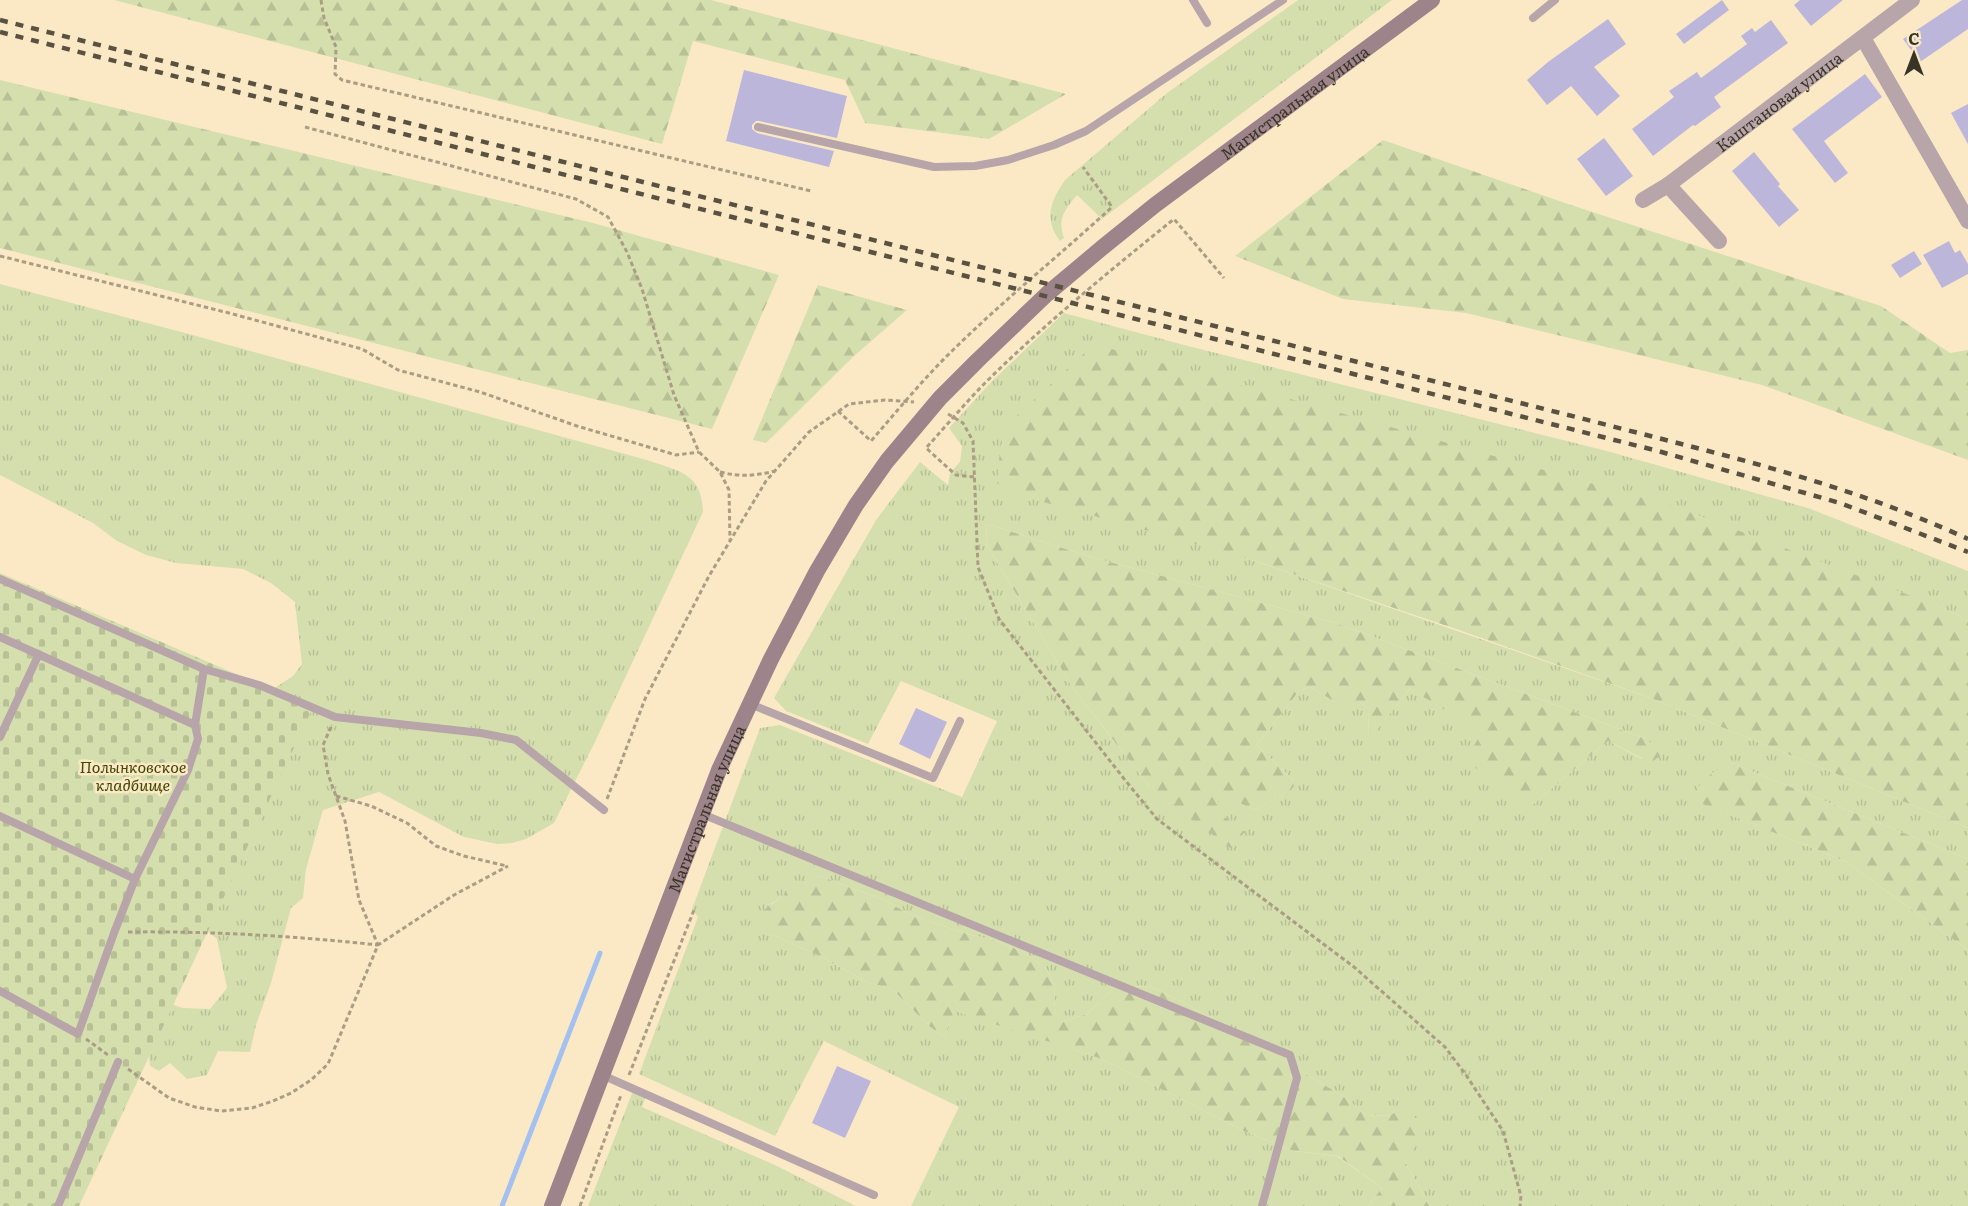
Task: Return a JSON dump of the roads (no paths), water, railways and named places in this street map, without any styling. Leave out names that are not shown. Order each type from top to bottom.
[{"type":"main road","name":"Магистральная улица","points":[[552,1206],[719,770],[817,571],[856,505],[908,436],[948,390],[1047,294],[1155,206],[1432,0]]},
{"type":"street","name":"Каштановая улица","points":[[1643,200],[1668,185],[1912,0]]},
{"type":"street","points":[[1863,38],[1968,221]]},
{"type":"street","points":[[1668,185],[1719,241]]},
{"type":"lane","points":[[1193,0],[1208,22]]},
{"type":"lane","points":[[758,127],[934,167],[975,166],[1008,160],[1086,132],[1283,0]]},
{"type":"lane","points":[[1533,18],[1555,0]]},
{"type":"lane","points":[[0,579],[204,669],[259,685],[335,717],[481,733],[516,740],[604,810]]},
{"type":"lane","points":[[0,637],[195,725]]},
{"type":"lane","points":[[0,737],[39,654]]},
{"type":"lane","points":[[0,991],[78,1034],[135,879],[188,770],[198,739],[195,725],[204,669]]},
{"type":"lane","points":[[750,704],[933,778],[960,721]]},
{"type":"lane","points":[[702,814],[1290,1054],[1298,1078],[1262,1206]]},
{"type":"lane","points":[[0,816],[135,879]]},
{"type":"lane","points":[[58,1206],[118,1062]]},
{"type":"lane","points":[[602,1075],[874,1195]]},
{"type":"waterway","points":[[502,1206],[600,953]]},
{"type":"railway","points":[[0,20],[1728,456],[1874,501],[1968,539]]},
{"type":"railway","points":[[0,32],[1658,451],[1840,503],[1968,552]]},
{"type":"park label","name":"Полынковское кладбище","points":[[133,775]]}]
